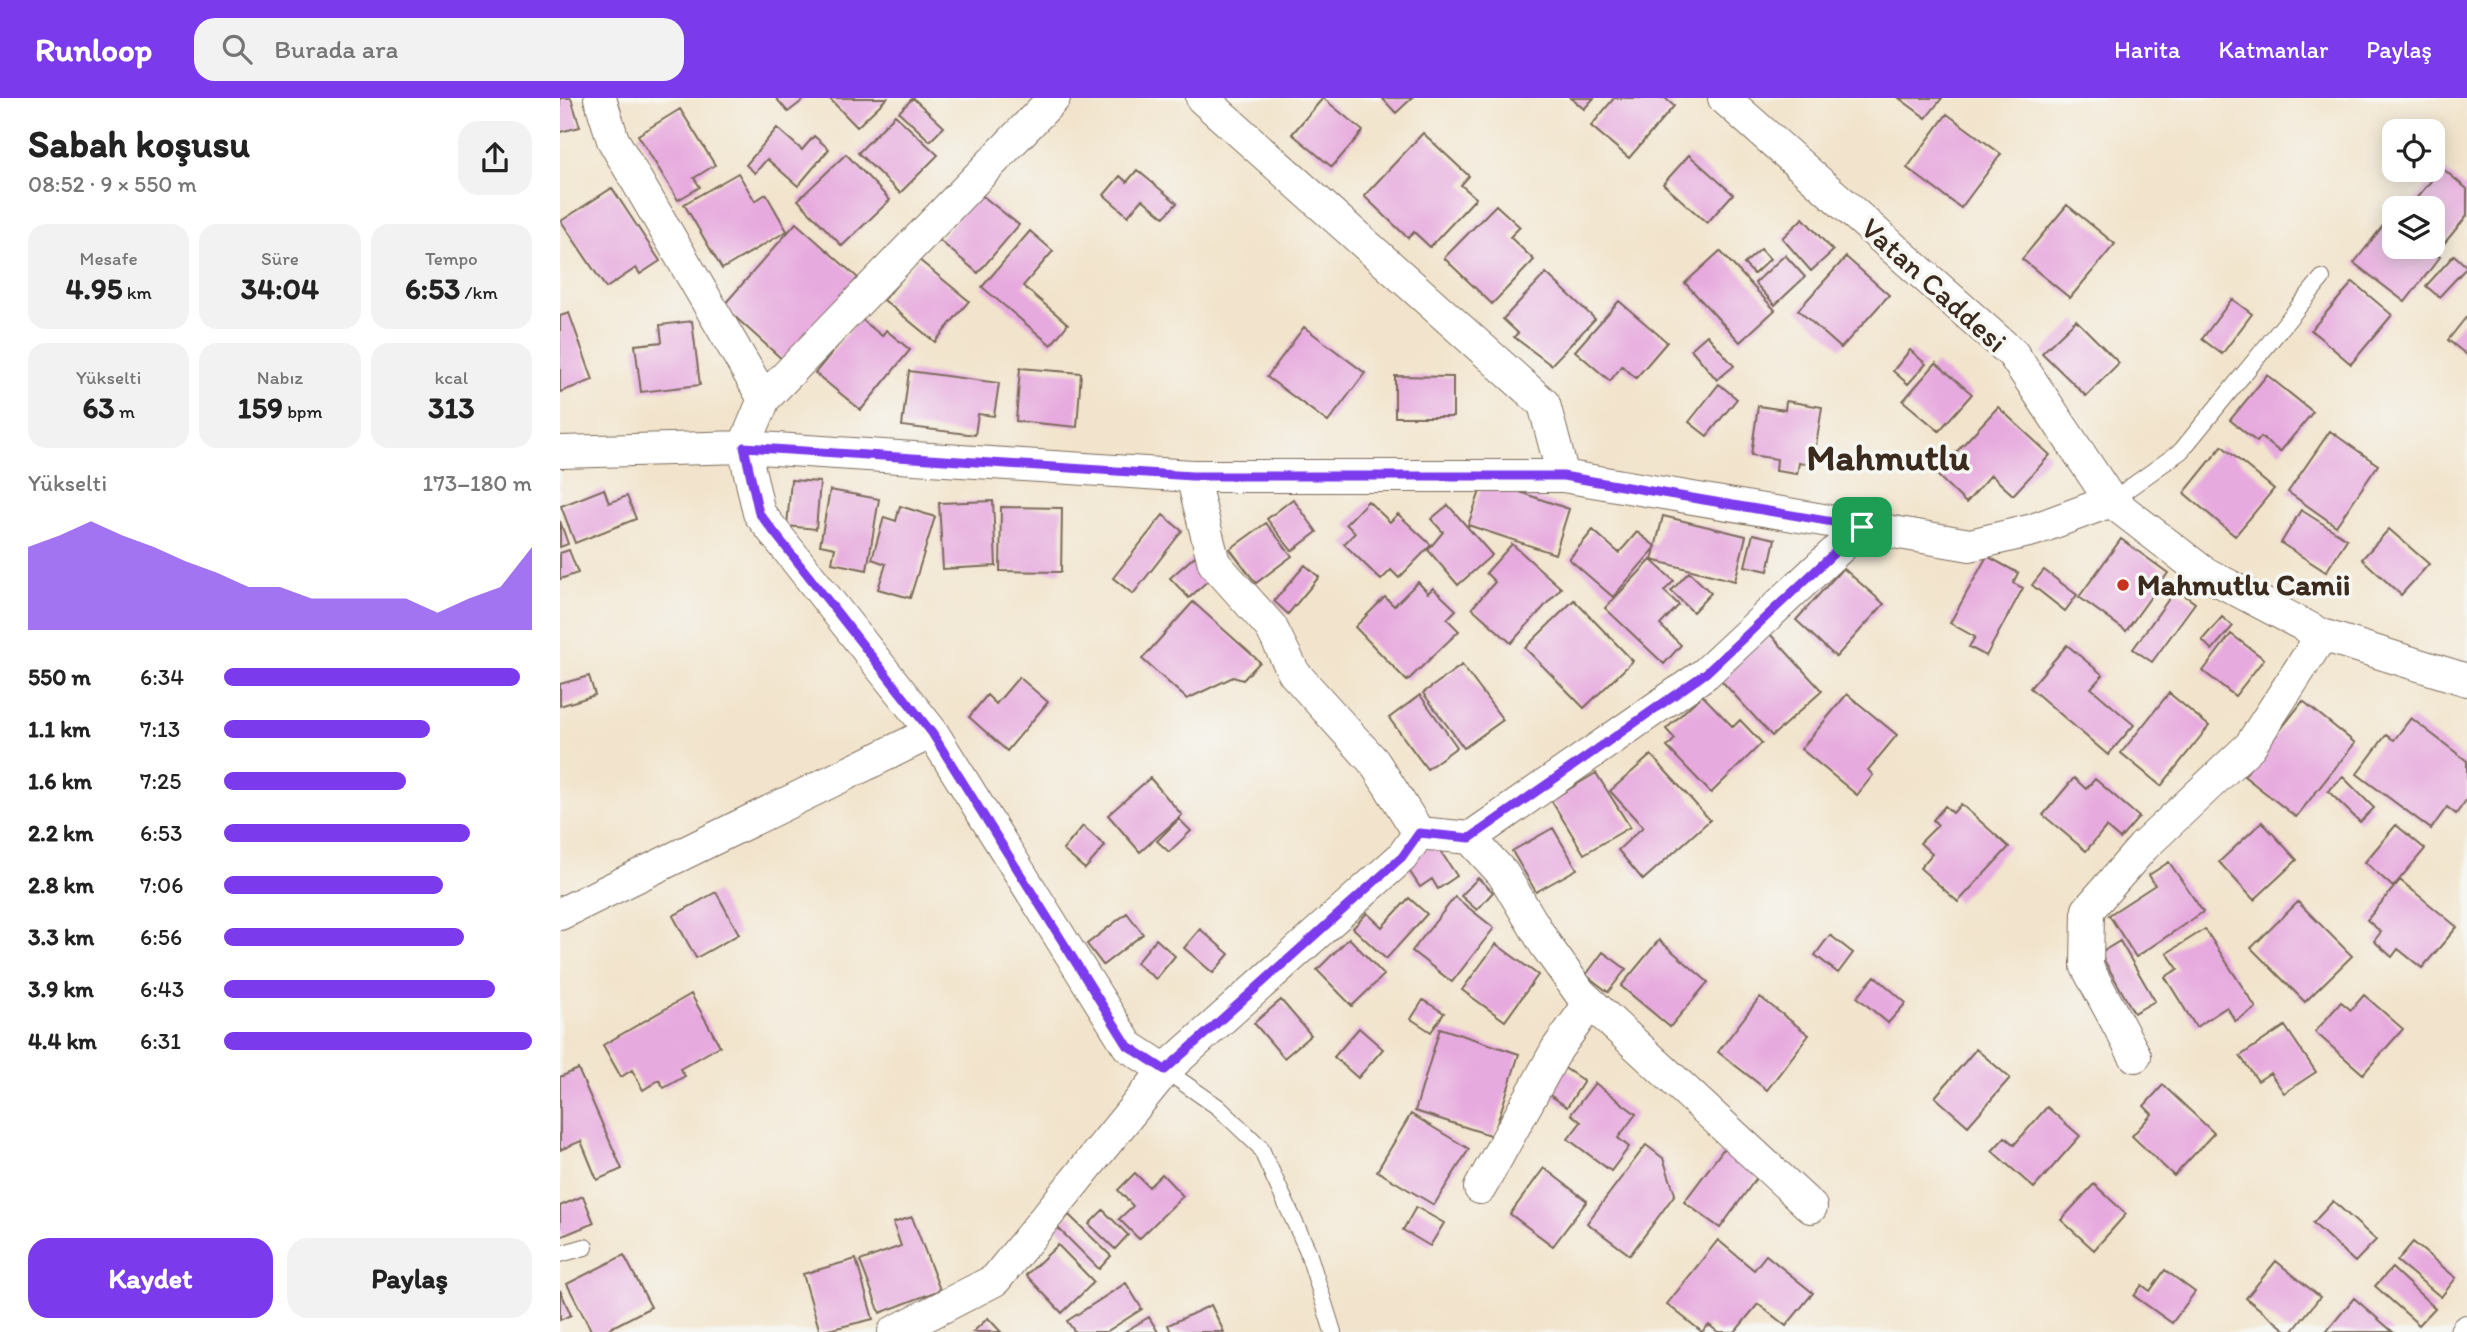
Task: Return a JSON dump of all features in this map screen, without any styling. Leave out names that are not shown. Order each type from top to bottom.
[{"type":"street","points":[[600,98],[613,140],[764,399]]},
{"type":"street","points":[[1054,98],[764,399],[744,447],[759,513],[932,733],[1128,1046],[1165,1070]]},
{"type":"street","points":[[1202,98],[1544,404],[1563,476]]},
{"type":"street","name":"Vatan Caddesi","points":[[1724,98],[2013,354],[2112,501],[2203,572],[2322,635],[2467,680]]},
{"type":"street","points":[[560,452],[744,447],[1192,476],[1563,476],[1970,545],[2033,530],[2112,501]]},
{"type":"street","points":[[1192,476],[1214,563],[1271,627],[1294,673],[1374,762],[1419,833]]},
{"type":"street","points":[[1419,833],[1470,838],[1706,673],[1862,527]]},
{"type":"street","points":[[2135,1056],[2087,967],[2088,910],[2143,847],[2250,746],[2322,635]]},
{"type":"street","points":[[560,914],[932,733]]},
{"type":"street","points":[[894,1332],[996,1280],[1165,1070],[1402,857],[1419,833]]},
{"type":"street","points":[[1470,838],[1503,874],[1545,944],[1590,1003],[1811,1207]]},
{"type":"street","points":[[1480,1188],[1557,1049],[1590,1003]]},
{"type":"lane","points":[[2112,501],[2181,451],[2322,278]]},
{"type":"lane","points":[[1165,1070],[1218,1107],[1260,1147],[1307,1249],[1333,1332]]},
{"type":"lane","points":[[560,1254],[585,1247]]},
{"type":"building","points":[[560,98],[571,98],[580,127],[560,132]]},
{"type":"building","points":[[776,98],[806,98],[788,112]]},
{"type":"building","points":[[829,98],[887,98],[857,127]]},
{"type":"building","points":[[913,98],[944,127],[930,141],[899,112]]},
{"type":"building","points":[[1323,98],[1363,131],[1332,167],[1292,134]]},
{"type":"building","points":[[1382,98],[1412,98],[1396,113]]},
{"type":"building","points":[[1571,98],[1594,98],[1584,109]]},
{"type":"building","points":[[1614,98],[1665,98],[1674,106],[1629,158],[1591,126]]},
{"type":"building","points":[[1899,98],[1942,98],[1926,118]]},
{"type":"building","points":[[680,109],[715,165],[694,178],[700,187],[678,200],[638,135]]},
{"type":"building","points":[[1947,114],[2001,154],[1961,208],[1907,168]]},
{"type":"building","points":[[895,115],[938,155],[900,193],[858,153]]},
{"type":"building","points":[[777,128],[802,150],[814,136],[829,149],[798,186],[767,159],[755,173],[746,165]]},
{"type":"building","points":[[1423,133],[1469,176],[1461,185],[1476,198],[1430,247],[1414,232],[1408,238],[1364,196]]},
{"type":"building","points":[[846,154],[890,200],[842,246],[798,200]]},
{"type":"building","points":[[1689,155],[1733,194],[1707,223],[1663,184]]},
{"type":"building","points":[[1137,170],[1177,203],[1164,217],[1142,199],[1128,216],[1104,195],[1120,176],[1127,182]]},
{"type":"building","points":[[2445,171],[2467,189],[2467,216],[2445,242],[2445,196],[2418,196],[2430,182],[2445,182]]},
{"type":"building","points":[[738,173],[755,201],[766,194],[787,231],[722,269],[684,204]]},
{"type":"building","points":[[612,188],[660,261],[640,274],[636,268],[606,288],[561,221]]},
{"type":"building","points":[[979,193],[1019,225],[978,273],[939,240]]},
{"type":"building","points":[[1496,205],[1520,227],[1510,237],[1534,260],[1492,304],[1444,258]]},
{"type":"building","points":[[2067,205],[2115,244],[2070,298],[2022,259]]},
{"type":"building","points":[[1803,218],[1833,251],[1811,271],[1782,238]]},
{"type":"building","points":[[796,223],[858,278],[784,361],[723,306]]},
{"type":"building","points":[[2382,227],[2382,259],[2438,259],[2405,302],[2354,263]]},
{"type":"building","points":[[1030,231],[1053,251],[1023,286],[1068,324],[1051,345],[982,287]]},
{"type":"building","points":[[1761,249],[1770,259],[1754,274],[1744,264]]},
{"type":"building","points":[[1720,251],[1775,310],[1740,342],[1685,283]]},
{"type":"building","points":[[1785,255],[1805,277],[1775,305],[1755,283]]},
{"type":"building","points":[[2454,255],[2467,267],[2439,297],[2426,286]]},
{"type":"building","points":[[1846,257],[1889,295],[1841,348],[1798,310]]},
{"type":"building","points":[[918,259],[969,301],[935,342],[884,300]]},
{"type":"building","points":[[1546,273],[1595,319],[1551,365],[1514,337],[1518,333],[1503,319]]},
{"type":"building","points":[[2353,282],[2392,315],[2351,364],[2311,330]]},
{"type":"building","points":[[2232,299],[2252,314],[2222,354],[2202,339]]},
{"type":"building","points":[[1619,301],[1667,342],[1636,378],[1622,366],[1610,381],[1575,351]]},
{"type":"building","points":[[569,313],[593,380],[560,392],[560,316]]},
{"type":"building","points":[[2467,316],[2467,355],[2448,340]]},
{"type":"building","points":[[860,318],[882,336],[886,330],[910,350],[861,410],[815,373]]},
{"type":"building","points":[[2076,320],[2119,363],[2086,396],[2042,353]]},
{"type":"building","points":[[692,321],[700,385],[641,392],[635,345],[662,342],[660,325]]},
{"type":"building","points":[[1304,327],[1365,373],[1328,422],[1267,377]]},
{"type":"building","points":[[1707,335],[1734,366],[1717,380],[1691,349]]},
{"type":"building","points":[[1910,350],[1926,364],[1908,384],[1893,371]]},
{"type":"building","points":[[1936,363],[1972,394],[1939,431],[1903,401]]},
{"type":"building","points":[[1020,368],[1081,373],[1077,427],[1016,421]]},
{"type":"building","points":[[909,371],[999,383],[994,416],[978,414],[975,435],[902,426]]},
{"type":"building","points":[[2267,375],[2313,412],[2280,452],[2261,437],[2257,442],[2230,420]]},
{"type":"building","points":[[1395,376],[1453,377],[1453,417],[1395,417]]},
{"type":"building","points":[[1719,384],[1737,399],[1707,436],[1689,422]]},
{"type":"building","points":[[1786,401],[1822,407],[1813,465],[1799,463],[1797,474],[1776,471],[1777,459],[1751,455],[1758,406],[1785,410]]},
{"type":"building","points":[[1998,407],[2050,455],[2013,495],[1991,475],[1966,503],[1936,474]]},
{"type":"building","points":[[2330,431],[2378,465],[2336,526],[2288,492]]},
{"type":"building","points":[[2222,446],[2274,489],[2235,536],[2184,493]]},
{"type":"building","points":[[791,480],[820,482],[816,529],[787,526]]},
{"type":"building","points":[[1484,480],[1569,509],[1555,554],[1468,525]]},
{"type":"building","points":[[604,489],[609,503],[627,496],[636,519],[575,543],[561,506]]},
{"type":"building","points":[[830,490],[879,499],[867,570],[832,563],[835,548],[820,545]]},
{"type":"building","points":[[1293,499],[1317,532],[1292,551],[1267,519]]},
{"type":"building","points":[[993,501],[996,566],[943,569],[939,503]]},
{"type":"building","points":[[1368,501],[1390,522],[1398,514],[1431,545],[1399,578],[1391,570],[1381,580],[1344,544],[1355,533],[1346,524]]},
{"type":"building","points":[[1448,505],[1492,555],[1458,585],[1428,550],[1443,532],[1431,519]]},
{"type":"building","points":[[900,506],[935,517],[910,598],[878,589],[886,564],[872,559],[884,517],[896,521]]},
{"type":"building","points":[[1001,507],[1062,508],[1061,572],[1000,571]]},
{"type":"building","points":[[2301,510],[2347,539],[2326,572],[2281,543]]},
{"type":"building","points":[[1163,515],[1182,531],[1133,594],[1113,578]]},
{"type":"building","points":[[1663,516],[1746,536],[1735,581],[1652,560]]},
{"type":"building","points":[[560,521],[568,544],[560,547]]},
{"type":"building","points":[[1266,523],[1292,556],[1256,583],[1230,549]]},
{"type":"building","points":[[2389,529],[2429,564],[2401,595],[2362,559]]},
{"type":"building","points":[[1593,530],[1619,553],[1637,532],[1656,547],[1613,597],[1569,559]]},
{"type":"building","points":[[1753,534],[1775,539],[1768,571],[1745,566]]},
{"type":"building","name":"Mahmutlu Camii","points":[[2121,539],[2168,573],[2126,631],[2079,597]]},
{"type":"building","points":[[1512,544],[1561,588],[1511,643],[1472,608],[1495,582],[1486,573]]},
{"type":"building","points":[[569,550],[578,573],[560,579],[560,553]]},
{"type":"building","points":[[1195,556],[1213,576],[1189,598],[1170,578]]},
{"type":"building","points":[[1987,556],[2018,573],[2013,583],[2023,588],[1986,656],[1969,647],[1975,637],[1950,623]]},
{"type":"building","points":[[1651,560],[1674,581],[1664,591],[1679,605],[1660,625],[1681,645],[1664,664],[1605,608]]},
{"type":"building","points":[[1305,565],[1319,577],[1288,614],[1274,601]]},
{"type":"building","points":[[1843,568],[1884,604],[1836,657],[1796,620]]},
{"type":"building","points":[[2044,570],[2077,595],[2065,611],[2032,585]]},
{"type":"building","points":[[1689,572],[1711,593],[1693,612],[1671,591]]},
{"type":"building","points":[[1418,582],[1428,593],[1433,588],[1456,610],[1447,619],[1459,631],[1407,681],[1355,627],[1385,597],[1394,606]]},
{"type":"building","points":[[2176,589],[2195,603],[2152,662],[2133,649]]},
{"type":"building","points":[[1574,600],[1633,661],[1584,708],[1525,648]]},
{"type":"building","points":[[1193,602],[1260,662],[1243,680],[1233,677],[1187,699],[1142,659]]},
{"type":"building","points":[[2222,617],[2233,626],[2212,650],[2202,640]]},
{"type":"building","points":[[1769,633],[1822,691],[1772,736],[1719,678]]},
{"type":"building","points":[[2231,634],[2264,659],[2235,696],[2203,671]]},
{"type":"building","points":[[2067,645],[2103,675],[2091,688],[2134,725],[2108,755],[2030,688]]},
{"type":"building","points":[[1462,665],[1503,720],[1464,748],[1423,693]]},
{"type":"building","points":[[589,676],[595,695],[560,706],[560,684]]},
{"type":"building","points":[[1019,677],[1048,702],[1007,751],[969,717],[987,695],[996,704]]},
{"type":"building","points":[[2169,693],[2209,726],[2161,786],[2121,753]]},
{"type":"building","points":[[1847,694],[1897,735],[1868,770],[1873,775],[1857,795],[1801,749]]},
{"type":"building","points":[[1420,695],[1457,747],[1427,769],[1389,718]]},
{"type":"building","points":[[1702,695],[1733,727],[1740,720],[1762,743],[1711,793],[1667,747],[1675,739],[1666,729]]},
{"type":"building","points":[[2303,701],[2355,743],[2296,817],[2244,776]]},
{"type":"building","points":[[2411,718],[2467,761],[2467,799],[2456,814],[2447,807],[2431,829],[2357,774],[2386,735],[2394,740]]},
{"type":"building","points":[[1651,755],[1710,820],[1643,880],[1618,850],[1643,827],[1610,791]]},
{"type":"building","points":[[1596,773],[1630,827],[1584,854],[1551,800]]},
{"type":"building","points":[[2343,777],[2374,808],[2360,822],[2328,791]]},
{"type":"building","points":[[1150,778],[1182,815],[1140,852],[1108,815]]},
{"type":"building","points":[[2074,778],[2086,789],[2095,779],[2139,817],[2120,839],[2106,827],[2086,851],[2043,815]]},
{"type":"building","points":[[1961,804],[2009,847],[1958,902],[1920,868],[1932,854],[1920,843],[1938,825],[1933,820],[1945,806],[1953,813]]},
{"type":"building","points":[[1179,819],[1191,831],[1169,852],[1157,841]]},
{"type":"building","points":[[2262,822],[2297,860],[2254,900],[2219,862]]},
{"type":"building","points":[[2396,825],[2425,849],[2393,887],[2365,862]]},
{"type":"building","points":[[1083,826],[1105,846],[1085,869],[1063,850]]},
{"type":"building","points":[[1553,828],[1577,869],[1536,892],[1512,851]]},
{"type":"building","points":[[1435,843],[1457,876],[1438,889],[1432,879],[1420,887],[1404,863]]},
{"type":"building","points":[[2169,862],[2203,912],[2136,957],[2109,915],[2155,885],[2149,875]]},
{"type":"building","points":[[1478,878],[1493,892],[1477,910],[1461,896]]},
{"type":"building","points":[[2400,880],[2457,927],[2422,968],[2398,949],[2392,957],[2374,941],[2381,932],[2367,920]]},
{"type":"building","points":[[716,892],[739,934],[696,958],[673,916]]},
{"type":"building","points":[[1455,897],[1494,928],[1452,982],[1412,951]]},
{"type":"building","points":[[1409,898],[1427,914],[1386,959],[1353,928],[1367,913],[1382,927]]},
{"type":"building","points":[[2298,902],[2352,956],[2305,1002],[2251,948]]},
{"type":"building","points":[[1127,913],[1143,934],[1103,965],[1087,944]]},
{"type":"building","points":[[1200,929],[1229,954],[1213,973],[1184,948]]},
{"type":"building","points":[[2205,929],[2256,1008],[2235,1021],[2227,1007],[2196,1027],[2165,977],[2178,969],[2167,953]]},
{"type":"building","points":[[1830,935],[1853,953],[1838,973],[1815,955]]},
{"type":"building","points":[[1349,938],[1384,975],[1352,1006],[1317,970]]},
{"type":"building","points":[[1156,939],[1175,956],[1156,979],[1136,963]]},
{"type":"building","points":[[1659,940],[1708,982],[1670,1027],[1621,986]]},
{"type":"building","points":[[2120,941],[2155,1001],[2134,1013],[2100,953]]},
{"type":"building","points":[[1496,944],[1538,975],[1505,1021],[1462,990]]},
{"type":"building","points":[[1603,952],[1626,969],[1608,992],[1586,975]]},
{"type":"building","points":[[1875,976],[1906,1003],[1888,1023],[1857,997]]},
{"type":"building","points":[[691,994],[720,1046],[680,1069],[685,1076],[664,1088],[659,1080],[643,1090],[632,1070],[621,1077],[603,1045]]},
{"type":"building","points":[[2364,995],[2403,1029],[2363,1074],[2315,1032],[2341,1002],[2351,1010]]},
{"type":"building","points":[[1760,997],[1809,1035],[1767,1090],[1718,1052]]},
{"type":"building","points":[[1281,1000],[1311,1035],[1284,1058],[1254,1023]]},
{"type":"building","points":[[1423,1000],[1444,1013],[1431,1032],[1411,1019]]},
{"type":"building","points":[[2285,1026],[2316,1072],[2284,1093],[2270,1073],[2258,1081],[2240,1056]]},
{"type":"building","points":[[1359,1028],[1383,1049],[1358,1078],[1334,1057]]},
{"type":"building","points":[[1440,1028],[1519,1054],[1493,1136],[1415,1111]]},
{"type":"building","points":[[1976,1049],[2010,1078],[1968,1126],[1935,1097]]},
{"type":"building","points":[[1557,1063],[1584,1081],[1567,1107],[1541,1089]]},
{"type":"building","points":[[578,1069],[622,1169],[597,1180],[581,1141],[560,1150],[560,1077]]},
{"type":"building","points":[[1595,1083],[1636,1114],[1618,1138],[1629,1147],[1611,1171],[1568,1139],[1581,1122],[1571,1114]]},
{"type":"building","points":[[2163,1085],[2214,1133],[2174,1176],[2132,1136],[2152,1114],[2144,1106]]},
{"type":"building","points":[[2047,1107],[2080,1136],[2034,1188],[1992,1151],[2005,1137],[2014,1145]]},
{"type":"building","points":[[1411,1114],[1469,1149],[1434,1205],[1377,1171]]},
{"type":"building","points":[[1646,1145],[1663,1158],[1675,1194],[1630,1255],[1587,1223]]},
{"type":"building","points":[[1725,1147],[1760,1173],[1720,1228],[1684,1202]]},
{"type":"building","points":[[1544,1168],[1587,1201],[1553,1246],[1510,1214]]},
{"type":"building","points":[[1135,1173],[1149,1187],[1162,1174],[1183,1196],[1139,1239],[1119,1219],[1133,1206],[1118,1190]]},
{"type":"building","points":[[2094,1184],[2126,1214],[2094,1250],[2061,1220]]},
{"type":"building","points":[[583,1196],[594,1223],[560,1237],[560,1206]]},
{"type":"building","points":[[2333,1201],[2376,1240],[2355,1262],[2313,1223]]},
{"type":"building","points":[[1416,1207],[1444,1223],[1430,1246],[1403,1230]]},
{"type":"building","points":[[1103,1210],[1128,1235],[1115,1249],[1089,1224]]},
{"type":"building","points":[[1069,1215],[1111,1256],[1099,1269],[1057,1227]]},
{"type":"building","points":[[912,1217],[940,1290],[880,1313],[860,1261],[901,1246],[893,1223]]},
{"type":"building","points":[[1718,1240],[1754,1270],[1766,1255],[1813,1293],[1786,1326],[1758,1304],[1735,1332],[1718,1332],[1709,1325],[1702,1332],[1667,1304]]},
{"type":"building","points":[[2413,1242],[2456,1278],[2441,1297],[2397,1261]]},
{"type":"building","points":[[1058,1245],[1094,1282],[1062,1313],[1026,1275]]},
{"type":"building","points":[[624,1255],[651,1307],[603,1332],[592,1332],[567,1284]]},
{"type":"building","points":[[856,1259],[873,1319],[820,1332],[803,1274]]},
{"type":"building","points":[[2276,1261],[2320,1297],[2292,1332],[2288,1332],[2246,1298]]},
{"type":"building","points":[[2392,1268],[2435,1308],[2419,1325],[2375,1286]]},
{"type":"building","points":[[2165,1270],[2195,1292],[2172,1323],[2134,1296],[2142,1285],[2150,1291]]},
{"type":"building","points":[[1126,1283],[1142,1309],[1106,1332],[1075,1332],[1067,1321]]},
{"type":"building","points":[[560,1290],[571,1315],[560,1320]]},
{"type":"building","points":[[2354,1298],[2393,1332],[2326,1332]]},
{"type":"building","points":[[1211,1305],[1224,1332],[1171,1332],[1168,1325]]},
{"type":"building","points":[[1149,1317],[1158,1332],[1124,1332]]},
{"type":"building","points":[[988,1318],[1001,1332],[973,1332]]},
{"type":"place","name":"Mahmutlu Camii","points":[[2123,585]]},
{"type":"district","name":"Mahmutlu","points":[[1888,457]]},
{"type":"route","points":[[744,447],[1192,476],[1563,476],[1862,527],[1706,673],[1470,838],[1419,833],[1402,857],[1165,1070],[1128,1046],[1075,967],[932,733],[759,513],[744,447]]}]
